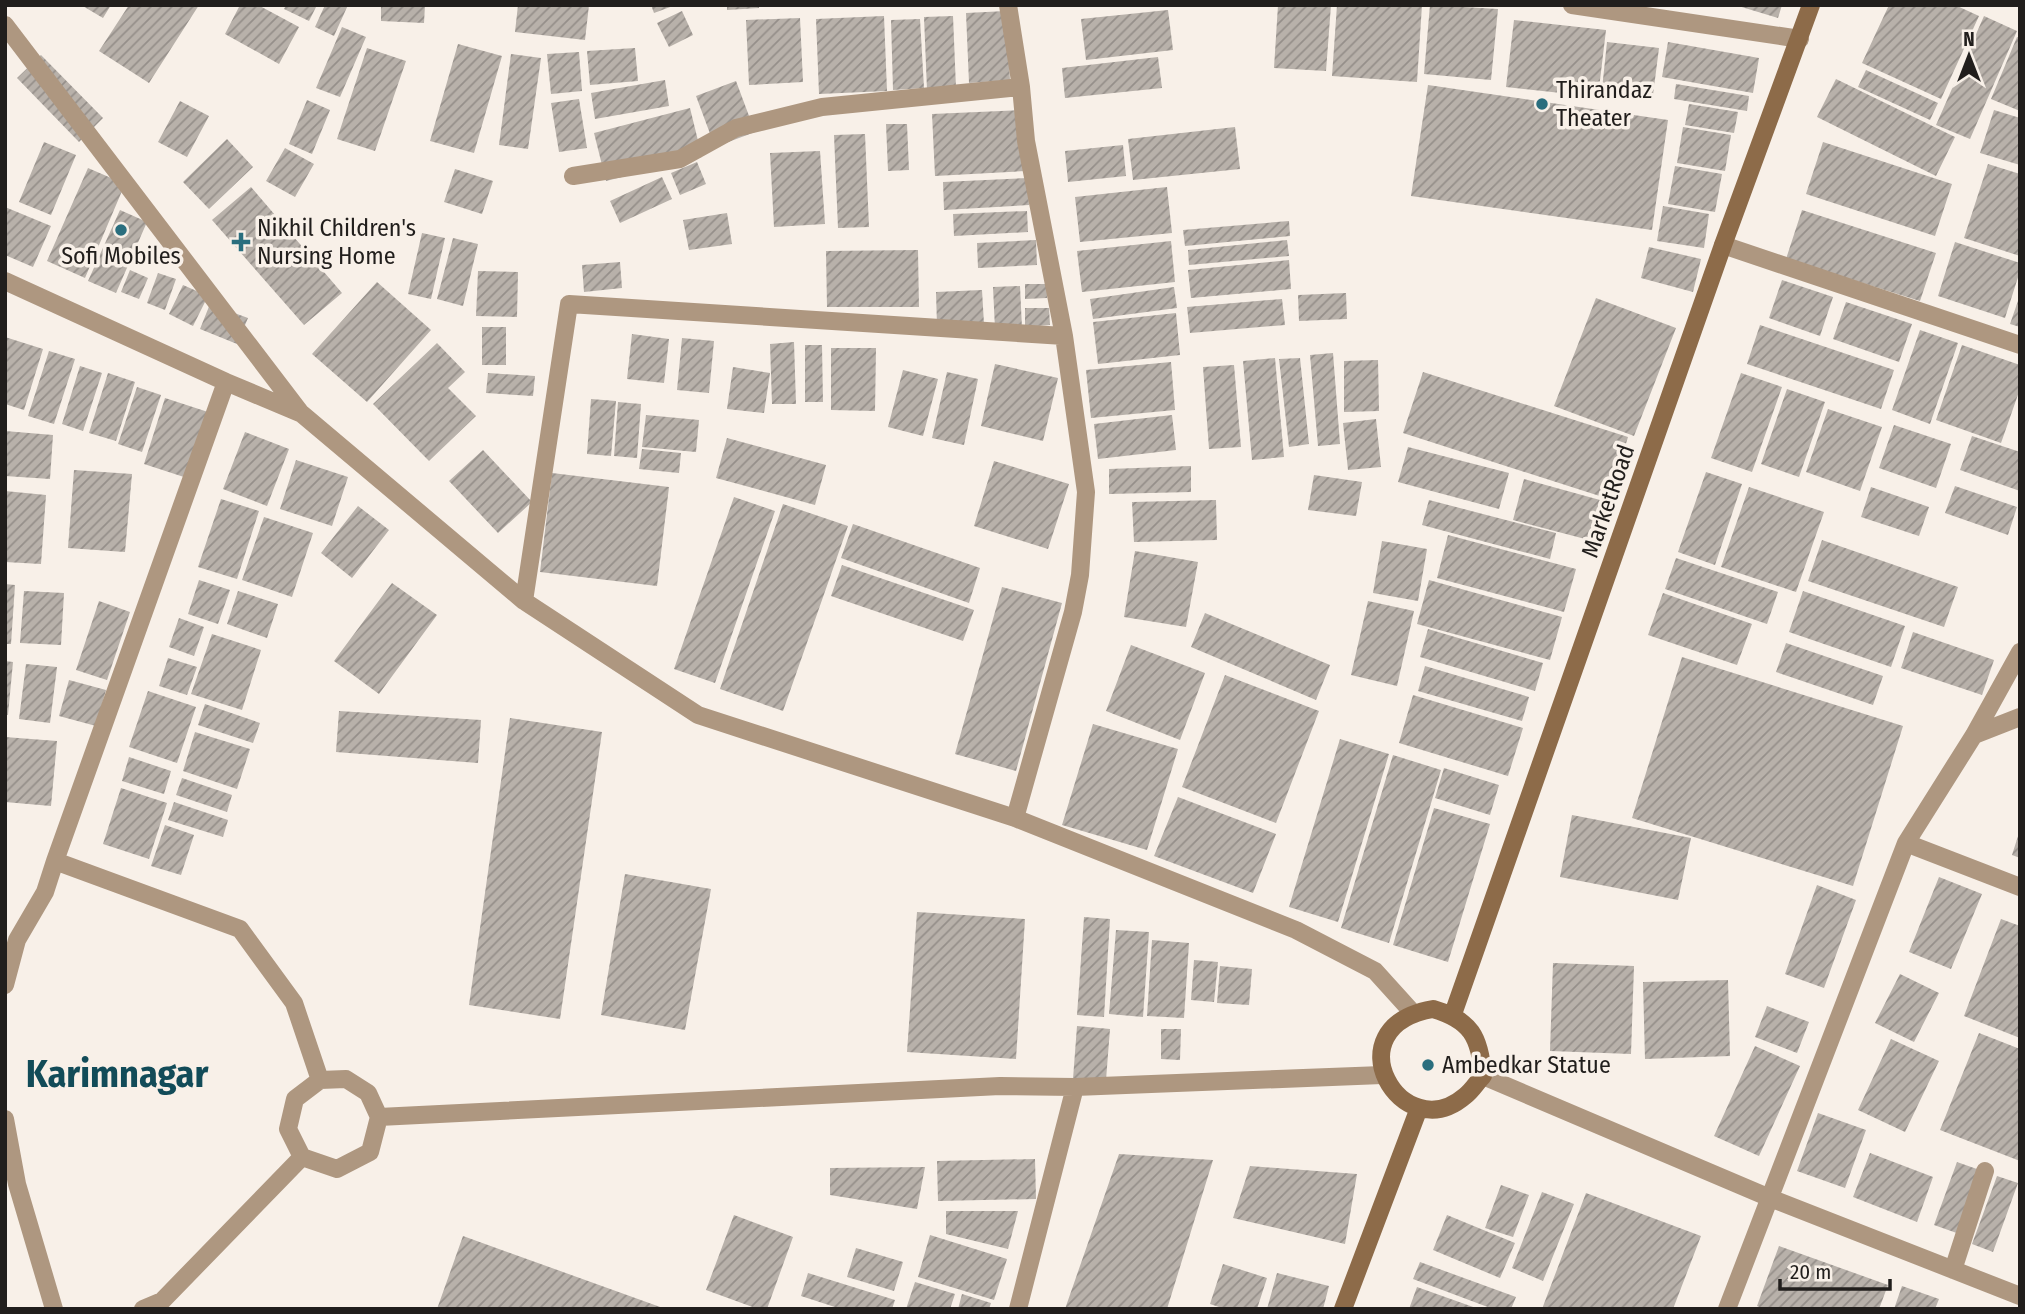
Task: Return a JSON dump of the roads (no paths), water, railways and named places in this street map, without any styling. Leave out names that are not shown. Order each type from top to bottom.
[{"type":"street","points":[[1008,5],[1021,87],[1026,141],[1064,336],[1086,492],[1080,575],[1073,612],[1015,818]]},
{"type":"street","points":[[1572,5],[1800,39]]},
{"type":"street","name":"MarketRoad","points":[[1452,1014],[1723,245],[1811,5]]},
{"type":"street","points":[[5,24],[302,414],[524,601],[698,715],[1015,818],[1296,930],[1375,971],[1413,1013]]},
{"type":"street","points":[[573,176],[680,159],[736,128],[822,107],[1021,87]]},
{"type":"street","points":[[1723,245],[2020,345]]},
{"type":"street","points":[[5,281],[226,383],[302,414]]},
{"type":"street","points":[[524,601],[569,304],[1064,336]]},
{"type":"street","points":[[5,985],[17,940],[45,892],[226,383]]},
{"type":"street","points":[[1727,1309],[1906,843],[1974,735],[2020,652]]},
{"type":"street","points":[[1974,735],[2020,717]]},
{"type":"street","points":[[1906,843],[2020,887]]},
{"type":"street","points":[[55,861],[240,929],[294,1003],[320,1080]]},
{"type":"street","points":[[1433,1009],[1452,1014],[1472,1030],[1481,1053],[1483,1076],[1465,1097],[1443,1108],[1419,1108],[1396,1096],[1382,1075],[1381,1049],[1392,1027],[1413,1013],[1433,1009]]},
{"type":"street","points":[[379,1117],[987,1087],[1074,1087],[1382,1075]]},
{"type":"street","points":[[1483,1076],[1770,1198],[2020,1296]]},
{"type":"street","points":[[346,1079],[369,1093],[379,1117],[370,1152],[337,1169],[303,1157],[288,1129],[295,1099],[320,1080],[346,1079]]},
{"type":"street","points":[[1018,1309],[1074,1087]]},
{"type":"street","points":[[1343,1309],[1419,1108]]},
{"type":"street","points":[[5,1119],[17,1184],[54,1309]]},
{"type":"street","points":[[143,1309],[167,1305],[303,1157]]},
{"type":"street","points":[[1952,1270],[1985,1171]]},
{"type":"place","name":"Thirandaz Theater","points":[[1542,104]]},
{"type":"place","name":"Sofi Mobiles","points":[[121,230]]},
{"type":"place","name":"Nikhil Children's Nursing Home","points":[[241,242]]},
{"type":"place","name":"Ambedkar Statue","points":[[1428,1065]]},
{"type":"district","name":"Karimnagar","points":[[117,1074]]}]
